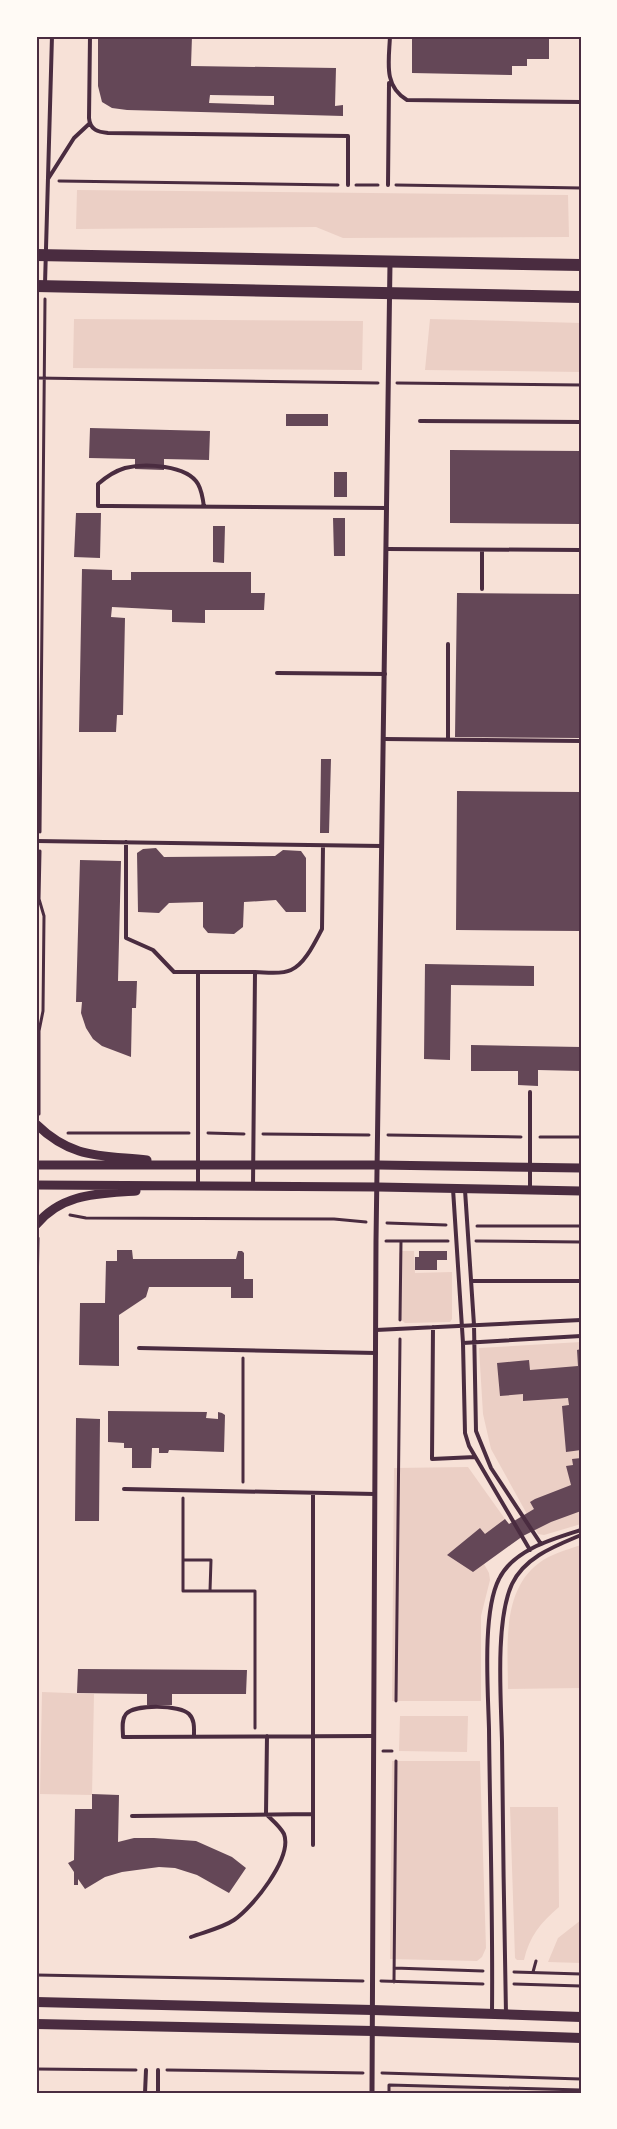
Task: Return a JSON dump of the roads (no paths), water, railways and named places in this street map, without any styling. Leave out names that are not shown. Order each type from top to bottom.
[{"type":"main road","points":[[41,255],[390,263],[581,265]]},
{"type":"main road","points":[[41,286],[581,297]]},
{"type":"main road","points":[[36,2002],[581,2017]]},
{"type":"main road","points":[[36,2024],[373,2031],[581,2038]]},
{"type":"street","points":[[372,2093],[377,1223],[390,263]]},
{"type":"street","points":[[38,1125],[48,1136],[79,1152],[193,1166]]},
{"type":"street","points":[[36,1165],[581,1168]]},
{"type":"street","points":[[36,1185],[378,1187],[581,1191]]},
{"type":"street","points":[[37,1224],[57,1205],[73,1199],[93,1195],[193,1186]]},
{"type":"lane","points":[[41,286],[52,36]]},
{"type":"lane","points":[[90,36],[90,124],[94,129],[108,133],[348,136],[348,185]]},
{"type":"lane","points":[[388,185],[390,36]]},
{"type":"lane","points":[[389,73],[391,85],[398,95],[407,100],[581,102]]},
{"type":"lane","points":[[47,181],[74,138],[90,124]]},
{"type":"lane","points":[[420,421],[581,422]]},
{"type":"lane","points":[[204,507],[197,483],[187,473],[170,467],[123,468],[98,484],[98,506],[204,507],[387,508]]},
{"type":"lane","points":[[387,549],[581,550]]},
{"type":"lane","points":[[482,550],[482,589]]},
{"type":"lane","points":[[448,644],[448,740]]},
{"type":"lane","points":[[277,673],[385,674]]},
{"type":"lane","points":[[384,739],[581,741]]},
{"type":"lane","points":[[38,841],[382,846]]},
{"type":"lane","points":[[126,842],[126,938],[153,950],[174,972],[291,970],[303,960],[322,929],[323,846]]},
{"type":"lane","points":[[193,1186],[193,1166],[198,1133],[198,972]]},
{"type":"lane","points":[[253,1186],[255,972]]},
{"type":"lane","points":[[530,1092],[530,1190]]},
{"type":"lane","points":[[453,1188],[463,1343],[465,1433],[469,1446],[530,1550]]},
{"type":"lane","points":[[464,1188],[474,1325],[476,1431],[491,1468],[541,1544]]},
{"type":"lane","points":[[471,1281],[581,1281]]},
{"type":"lane","points":[[376,1330],[581,1320]]},
{"type":"lane","points":[[433,1327],[432,1459],[475,1456]]},
{"type":"lane","points":[[463,1343],[581,1336]]},
{"type":"lane","points":[[139,1348],[376,1353]]},
{"type":"lane","points":[[124,1489],[375,1494]]},
{"type":"lane","points":[[312,1844],[313,1493]]},
{"type":"lane","points":[[492,2014],[488,1706],[490,1606],[499,1578],[506,1568],[541,1544],[581,1530]]},
{"type":"lane","points":[[506,2014],[501,1697],[505,1602],[512,1582],[523,1567],[541,1553],[581,1535]]},
{"type":"lane","points":[[194,1736],[194,1724],[190,1715],[180,1708],[137,1708],[127,1713],[123,1719],[123,1737],[374,1736]]},
{"type":"lane","points":[[191,1937],[232,1922],[246,1911],[279,1866],[284,1848],[284,1836],[279,1826],[266,1814],[267,1736]]},
{"type":"lane","points":[[132,1816],[312,1814]]},
{"type":"lane","points":[[145,2093],[146,2070]]},
{"type":"lane","points":[[158,2070],[158,2093]]}]
